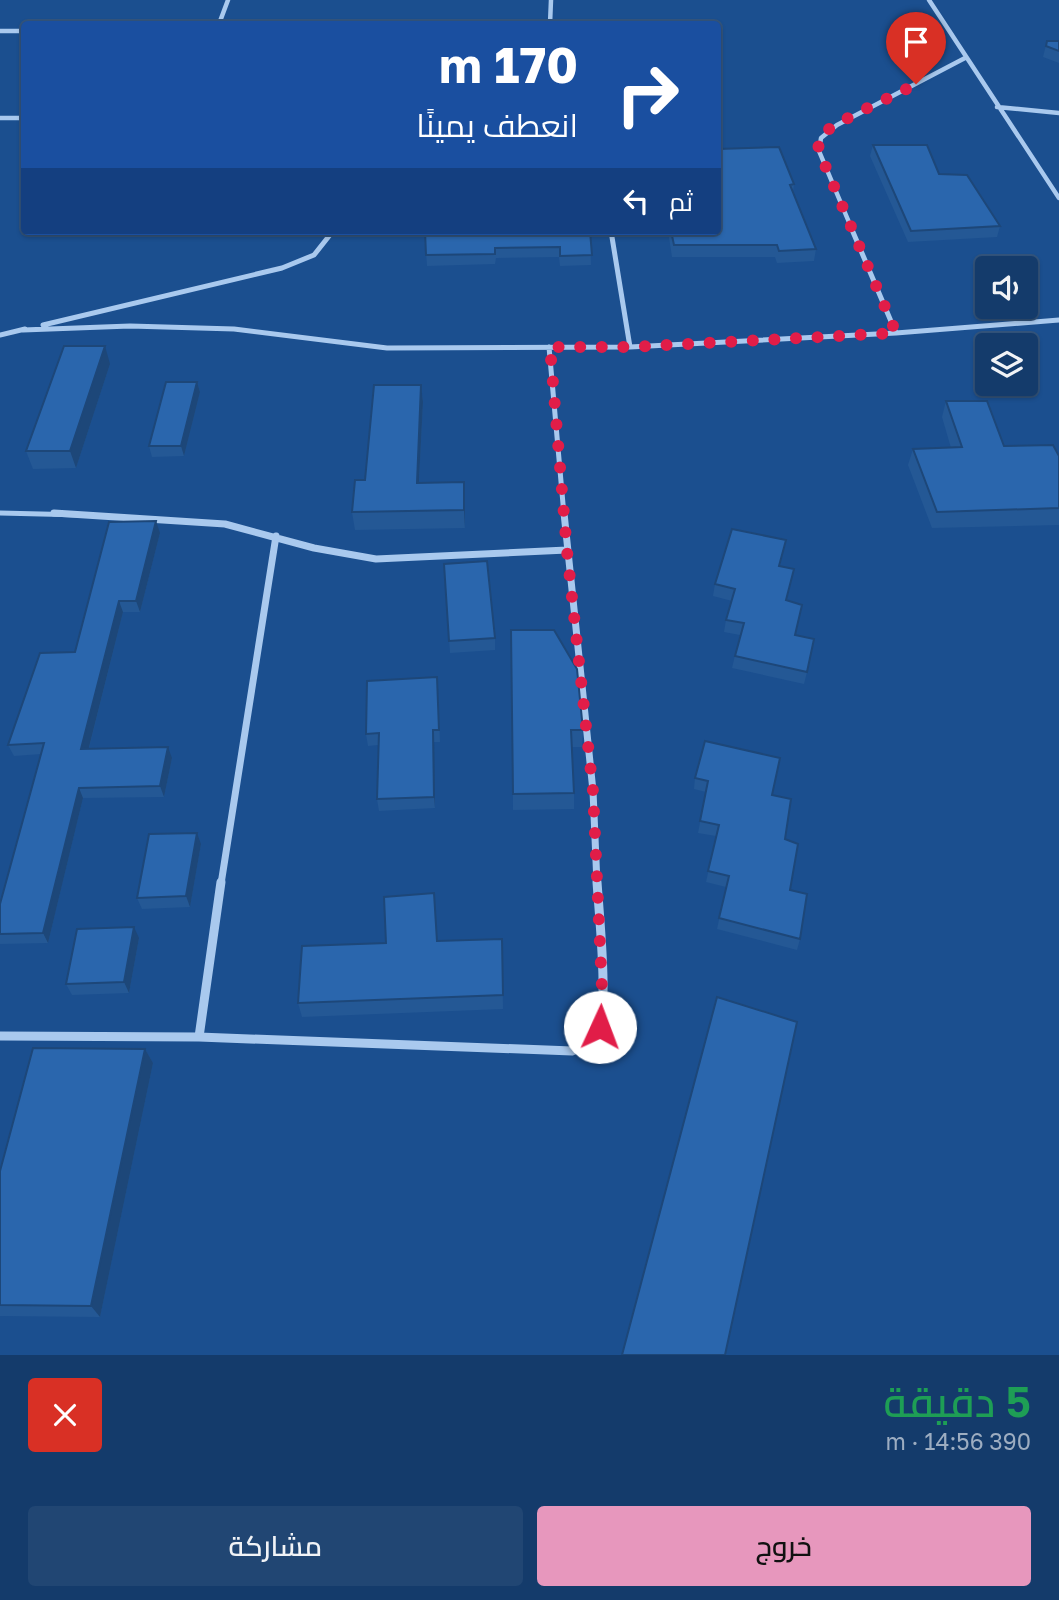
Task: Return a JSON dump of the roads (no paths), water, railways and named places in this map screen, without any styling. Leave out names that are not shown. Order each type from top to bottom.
[{"type":"street","points":[[220,21],[228,0]]},
{"type":"street","points":[[550,21],[551,0]]},
{"type":"street","points":[[929,0],[1059,198]]},
{"type":"street","points":[[0,31],[21,31]]},
{"type":"street","points":[[896,333],[819,151],[818,142],[823,133],[837,125],[965,58]]},
{"type":"street","points":[[997,107],[1059,113]]},
{"type":"street","points":[[0,118],[21,118]]},
{"type":"street","points":[[0,335],[282,268],[314,255],[329,235]]},
{"type":"street","points":[[612,235],[630,347]]},
{"type":"street","points":[[23,330],[83,326],[180,327],[302,336],[387,348],[630,347],[896,333],[1059,320]]},
{"type":"street","points":[[0,1036],[199,1037],[572,1051],[585,1047],[595,1039],[603,1011],[593,791],[567,551],[550,347]]},
{"type":"street","points":[[0,513],[32,512],[225,524],[314,548],[376,559],[567,551]]},
{"type":"street","points":[[199,1037],[244,727],[276,536]]}]
